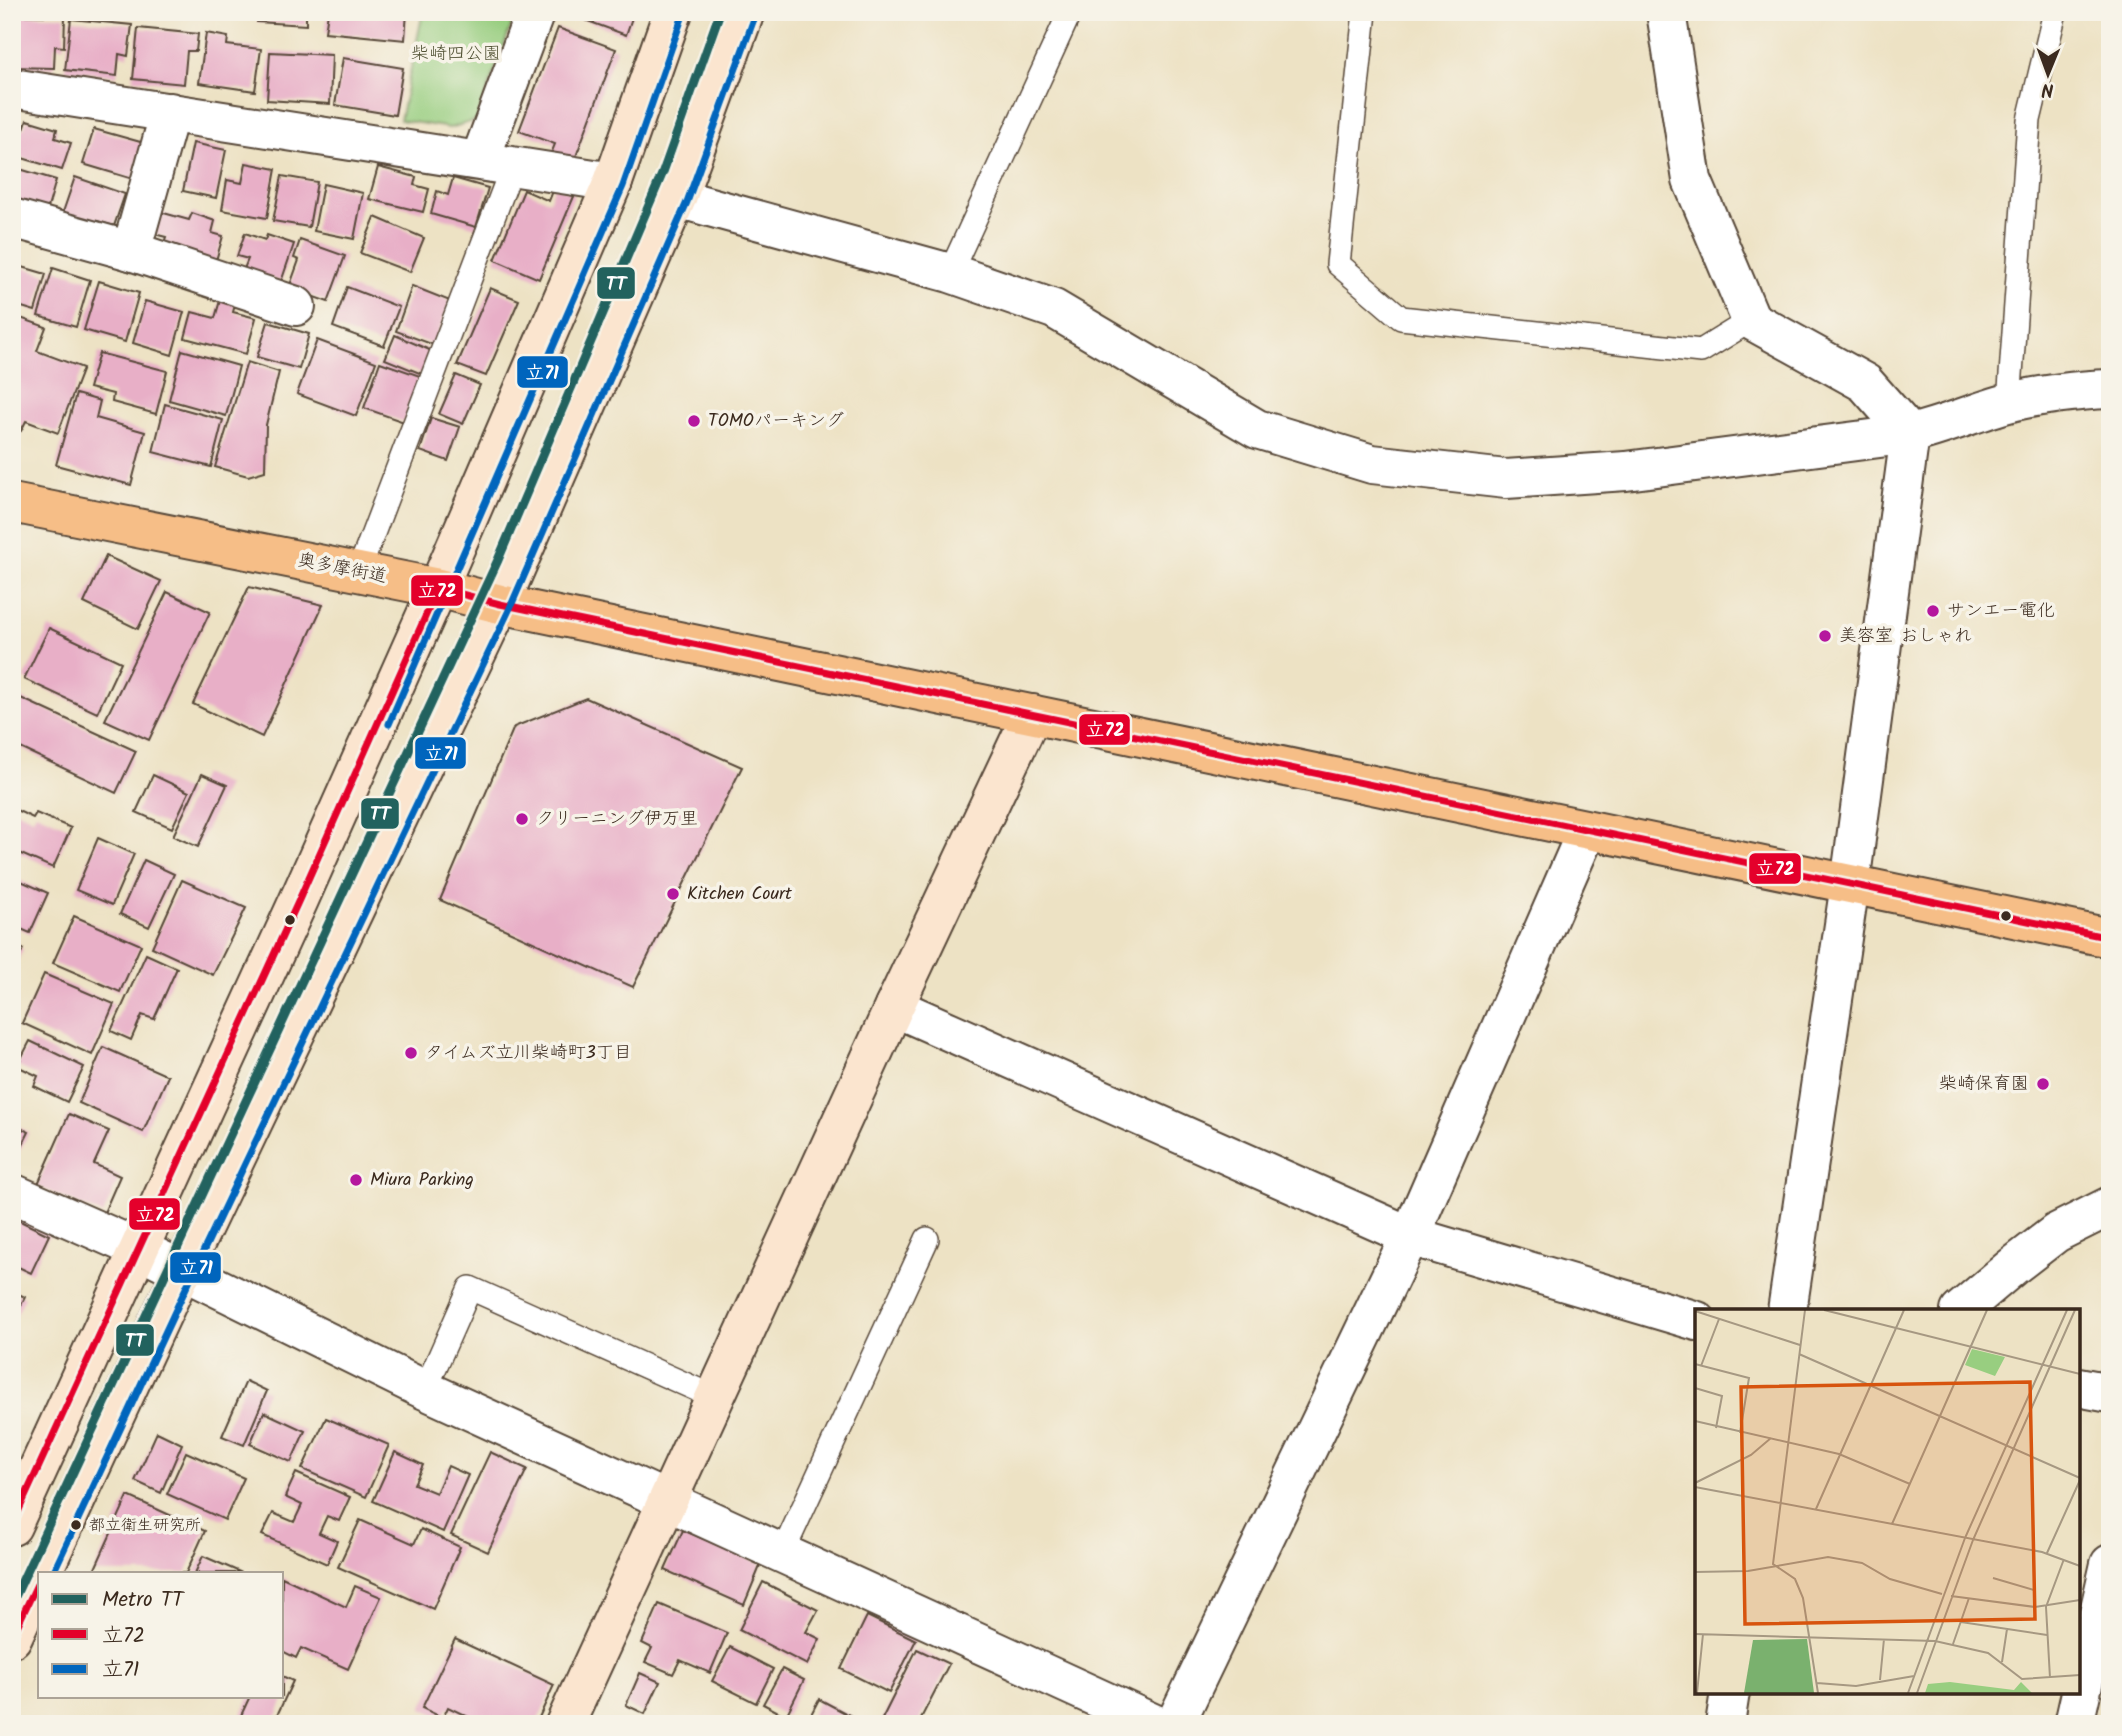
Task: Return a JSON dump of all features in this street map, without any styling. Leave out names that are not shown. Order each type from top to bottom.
[{"type":"main road","name":"奥多摩街道","points":[[12,503],[438,588],[500,604],[2110,938]]},
{"type":"street","points":[[496,162],[535,12]]},
{"type":"street","points":[[12,1525],[298,902],[438,588],[613,182],[673,12]]},
{"type":"street","points":[[43,1572],[182,1271],[500,604],[677,198],[745,12]]},
{"type":"street","points":[[1665,12],[1692,180],[1751,320],[1865,383],[1910,434],[1850,884],[1787,1309]]},
{"type":"street","points":[[12,88],[613,182]]},
{"type":"street","points":[[131,251],[170,112]]},
{"type":"street","points":[[677,198],[950,273],[1054,309],[1257,429],[1372,464],[1506,479],[1626,471],[1910,434],[1945,426],[2009,403],[2094,389],[2110,389]]},
{"type":"street","points":[[12,218],[131,251],[296,306]]},
{"type":"street","points":[[565,1724],[894,1007],[1032,714]]},
{"type":"street","points":[[1175,1724],[1410,1236],[1587,830]]},
{"type":"street","points":[[894,1007],[1410,1236],[1695,1320]]},
{"type":"street","points":[[12,1193],[139,1250],[425,1390],[1155,1724]]},
{"type":"street","points":[[1962,1309],[2011,1266],[2056,1234],[2110,1206]]},
{"type":"street","points":[[2080,1387],[2110,1393]]},
{"type":"street","points":[[2074,1724],[2110,1564]]},
{"type":"street","points":[[12,1638],[38,1582]]},
{"type":"street","points":[[1726,1724],[1730,1694]]},
{"type":"lane","points":[[950,273],[1070,12]]},
{"type":"lane","points":[[1365,12],[1338,264],[1401,318],[1701,351],[1751,320]]},
{"type":"lane","points":[[2009,403],[2029,120],[2055,12]]},
{"type":"lane","points":[[358,573],[496,162]]},
{"type":"lane","points":[[782,1553],[927,1239]]},
{"type":"lane","points":[[425,1390],[470,1288],[716,1398]]},
{"type":"green space","name":"柴崎四公園","points":[[423,12],[516,12],[477,120],[450,128],[400,120]]},
{"type":"building","points":[[257,12],[306,12],[306,25],[257,22]]},
{"type":"building","points":[[328,12],[407,12],[405,40],[325,32]]},
{"type":"building","points":[[563,12],[634,12],[626,35]]},
{"type":"building","points":[[12,15],[65,16],[64,47],[55,46],[54,68],[12,67]]},
{"type":"building","points":[[71,19],[132,25],[128,56],[119,54],[117,76],[65,70]]},
{"type":"building","points":[[138,28],[198,34],[196,51],[187,51],[184,84],[133,79]]},
{"type":"building","points":[[558,28],[616,49],[572,167],[549,159],[555,144],[519,131]]},
{"type":"building","points":[[206,33],[228,37],[227,45],[261,49],[255,91],[199,83]]},
{"type":"building","points":[[270,52],[332,55],[330,104],[267,100]]},
{"type":"building","points":[[343,58],[403,68],[395,115],[335,105]]},
{"type":"building","points":[[27,120],[57,129],[55,138],[71,143],[62,170],[12,155],[12,125],[24,129]]},
{"type":"building","points":[[94,129],[144,143],[133,179],[83,164]]},
{"type":"building","points":[[193,143],[226,150],[216,198],[183,191]]},
{"type":"building","points":[[246,163],[276,169],[267,218],[222,210],[227,180],[242,183]]},
{"type":"building","points":[[13,167],[56,180],[47,211],[12,200]]},
{"type":"building","points":[[378,167],[416,177],[414,185],[429,189],[423,212],[369,199]]},
{"type":"building","points":[[282,176],[317,182],[309,227],[273,221]]},
{"type":"building","points":[[75,177],[125,194],[114,226],[97,221],[95,226],[62,215]]},
{"type":"building","points":[[453,178],[488,188],[476,227],[431,214],[437,191],[448,195]]},
{"type":"building","points":[[323,184],[363,193],[354,239],[314,231]]},
{"type":"building","points":[[555,186],[575,194],[539,279],[495,260],[524,190],[549,201]]},
{"type":"building","points":[[160,212],[189,220],[192,213],[215,221],[212,233],[223,236],[215,264],[162,249],[166,237],[154,234]]},
{"type":"building","points":[[375,217],[424,238],[410,272],[360,253]]},
{"type":"building","points":[[245,233],[265,240],[267,235],[294,244],[281,282],[244,269],[248,259],[237,256]]},
{"type":"building","points":[[300,240],[345,256],[328,302],[289,288],[299,260],[294,258]]},
{"type":"building","points":[[12,264],[46,274],[35,311],[12,304]]},
{"type":"building","points":[[53,268],[90,280],[76,327],[38,316]]},
{"type":"building","points":[[99,281],[139,293],[125,342],[84,330]]},
{"type":"building","points":[[412,286],[450,301],[434,345],[396,331]]},
{"type":"building","points":[[347,287],[399,307],[384,346],[333,327]]},
{"type":"building","points":[[490,288],[519,300],[486,376],[457,365]]},
{"type":"building","points":[[221,297],[236,301],[233,312],[256,318],[246,354],[185,338],[192,312],[215,318]]},
{"type":"building","points":[[145,301],[184,312],[172,355],[133,343]]},
{"type":"building","points":[[12,315],[46,327],[37,351],[83,368],[58,433],[26,421],[21,431],[12,428]]},
{"type":"building","points":[[268,322],[309,334],[299,369],[257,357]]},
{"type":"building","points":[[395,335],[432,351],[422,374],[385,359]]},
{"type":"building","points":[[317,340],[376,362],[356,416],[297,394]]},
{"type":"building","points":[[182,350],[239,366],[226,416],[169,400]]},
{"type":"building","points":[[99,353],[167,371],[156,414],[112,402],[113,394],[89,388]]},
{"type":"building","points":[[247,362],[279,372],[266,425],[265,471],[248,476],[215,467]]},
{"type":"building","points":[[380,362],[420,376],[404,422],[364,408]]},
{"type":"building","points":[[456,375],[480,385],[463,424],[439,414]]},
{"type":"building","points":[[76,394],[100,401],[96,418],[145,432],[131,485],[56,465]]},
{"type":"building","points":[[165,404],[223,420],[211,467],[153,452]]},
{"type":"building","points":[[431,418],[460,427],[448,461],[420,451]]},
{"type":"building","points":[[106,556],[161,581],[138,629],[84,603]]},
{"type":"building","points":[[249,587],[323,605],[262,737],[193,704]]},
{"type":"building","points":[[167,592],[210,612],[149,740],[105,720]]},
{"type":"building","points":[[49,628],[121,662],[97,713],[24,679]]},
{"type":"building","points":[[12,694],[136,751],[116,793],[12,744]]},
{"type":"building","points":[[586,698],[742,767],[633,987],[440,900],[514,727]]},
{"type":"building","points":[[202,774],[227,785],[198,847],[173,836]]},
{"type":"building","points":[[153,775],[189,792],[172,828],[136,812]]},
{"type":"building","points":[[14,809],[33,818],[36,813],[71,828],[53,868],[12,850]]},
{"type":"building","points":[[98,838],[134,854],[112,905],[76,890]]},
{"type":"building","points":[[144,860],[174,874],[149,927],[120,914]]},
{"type":"building","points":[[12,877],[48,893],[30,933],[12,925]]},
{"type":"building","points":[[182,880],[246,908],[213,975],[152,947]]},
{"type":"building","points":[[74,916],[141,945],[120,992],[53,963]]},
{"type":"building","points":[[12,944],[23,949],[12,972]]},
{"type":"building","points":[[146,954],[177,968],[154,1019],[142,1015],[131,1040],[111,1031]]},
{"type":"building","points":[[44,974],[114,1004],[92,1055],[22,1023]]},
{"type":"building","points":[[30,1041],[84,1067],[67,1102],[34,1086],[38,1076],[17,1066]]},
{"type":"building","points":[[103,1047],[168,1076],[143,1132],[79,1103]]},
{"type":"building","points":[[69,1114],[109,1131],[94,1164],[120,1176],[103,1215],[37,1186]]},
{"type":"building","points":[[12,1124],[29,1132],[12,1166]]},
{"type":"building","points":[[16,1219],[49,1235],[31,1273],[12,1264],[12,1227]]},
{"type":"building","points":[[12,1291],[25,1297],[12,1324]]},
{"type":"building","points":[[246,1381],[267,1391],[244,1445],[222,1436]]},
{"type":"building","points":[[264,1412],[305,1431],[291,1462],[250,1444]]},
{"type":"building","points":[[326,1418],[389,1445],[366,1497],[302,1469]]},
{"type":"building","points":[[157,1432],[182,1444],[161,1493],[135,1481]]},
{"type":"building","points":[[186,1452],[244,1478],[225,1520],[167,1494]]},
{"type":"building","points":[[395,1452],[423,1465],[414,1484],[436,1493],[448,1466],[468,1475],[443,1532],[373,1501]]},
{"type":"building","points":[[490,1452],[527,1469],[488,1552],[451,1535]]},
{"type":"building","points":[[296,1473],[350,1497],[339,1521],[327,1516],[319,1533],[337,1541],[327,1564],[262,1535],[273,1513],[294,1522],[302,1505],[285,1497]]},
{"type":"building","points":[[128,1496],[205,1531],[186,1572],[93,1572]]},
{"type":"building","points":[[360,1520],[414,1544],[421,1529],[460,1547],[433,1609],[338,1567]]},
{"type":"building","points":[[683,1530],[761,1564],[744,1605],[665,1570]]},
{"type":"building","points":[[203,1556],[240,1572],[195,1572]]},
{"type":"building","points":[[284,1578],[346,1607],[355,1586],[381,1597],[348,1669],[301,1648],[296,1658],[284,1652]]},
{"type":"building","points":[[763,1582],[818,1610],[806,1632],[820,1639],[807,1665],[739,1630]]},
{"type":"building","points":[[659,1604],[727,1633],[710,1673],[680,1660],[673,1674],[645,1662],[652,1648],[642,1643]]},
{"type":"building","points":[[867,1616],[916,1640],[889,1693],[841,1669]]},
{"type":"building","points":[[455,1639],[554,1685],[536,1724],[483,1724],[448,1707],[443,1718],[422,1708]]},
{"type":"building","points":[[730,1647],[773,1669],[756,1703],[712,1681]]},
{"type":"building","points":[[917,1649],[949,1664],[918,1724],[890,1724],[882,1719]]},
{"type":"building","points":[[782,1669],[804,1680],[786,1716],[763,1704]]},
{"type":"building","points":[[640,1673],[660,1682],[645,1714],[626,1705]]},
{"type":"building","points":[[284,1677],[293,1681],[273,1724],[237,1724],[249,1698],[284,1698]]},
{"type":"building","points":[[819,1699],[866,1724],[806,1724]]},
{"type":"metro line","name":"TT","points":[[12,1603],[498,560],[663,172],[720,12]]},
{"type":"transit line","name":"立71","points":[[389,724],[623,186],[683,15]]},
{"type":"transit line","name":"立71","points":[[53,1572],[510,608],[687,202],[755,16]]},
{"type":"transit line","name":"立72","points":[[12,1525],[298,902],[438,588],[500,604],[2110,938]]},
{"type":"transit line","name":"立72","points":[[12,1637],[38,1582]]},
{"type":"place","name":"TOMOパーキング","points":[[694,421]]},
{"type":"place","name":"サンエー電化","points":[[1933,611]]},
{"type":"place","name":"美容室 おしゃれ","points":[[1825,636]]},
{"type":"place","name":"クリーニング伊万里","points":[[522,819]]},
{"type":"place","name":"Kitchen Court","points":[[673,894]]},
{"type":"place","name":"タイムズ立川柴崎町3丁目","points":[[411,1053]]},
{"type":"place","name":"柴崎保育園","points":[[2043,1084]]},
{"type":"place","name":"Miura Parking","points":[[356,1180]]},
{"type":"place","name":"都立衛生研究所","points":[[76,1525]]}]
